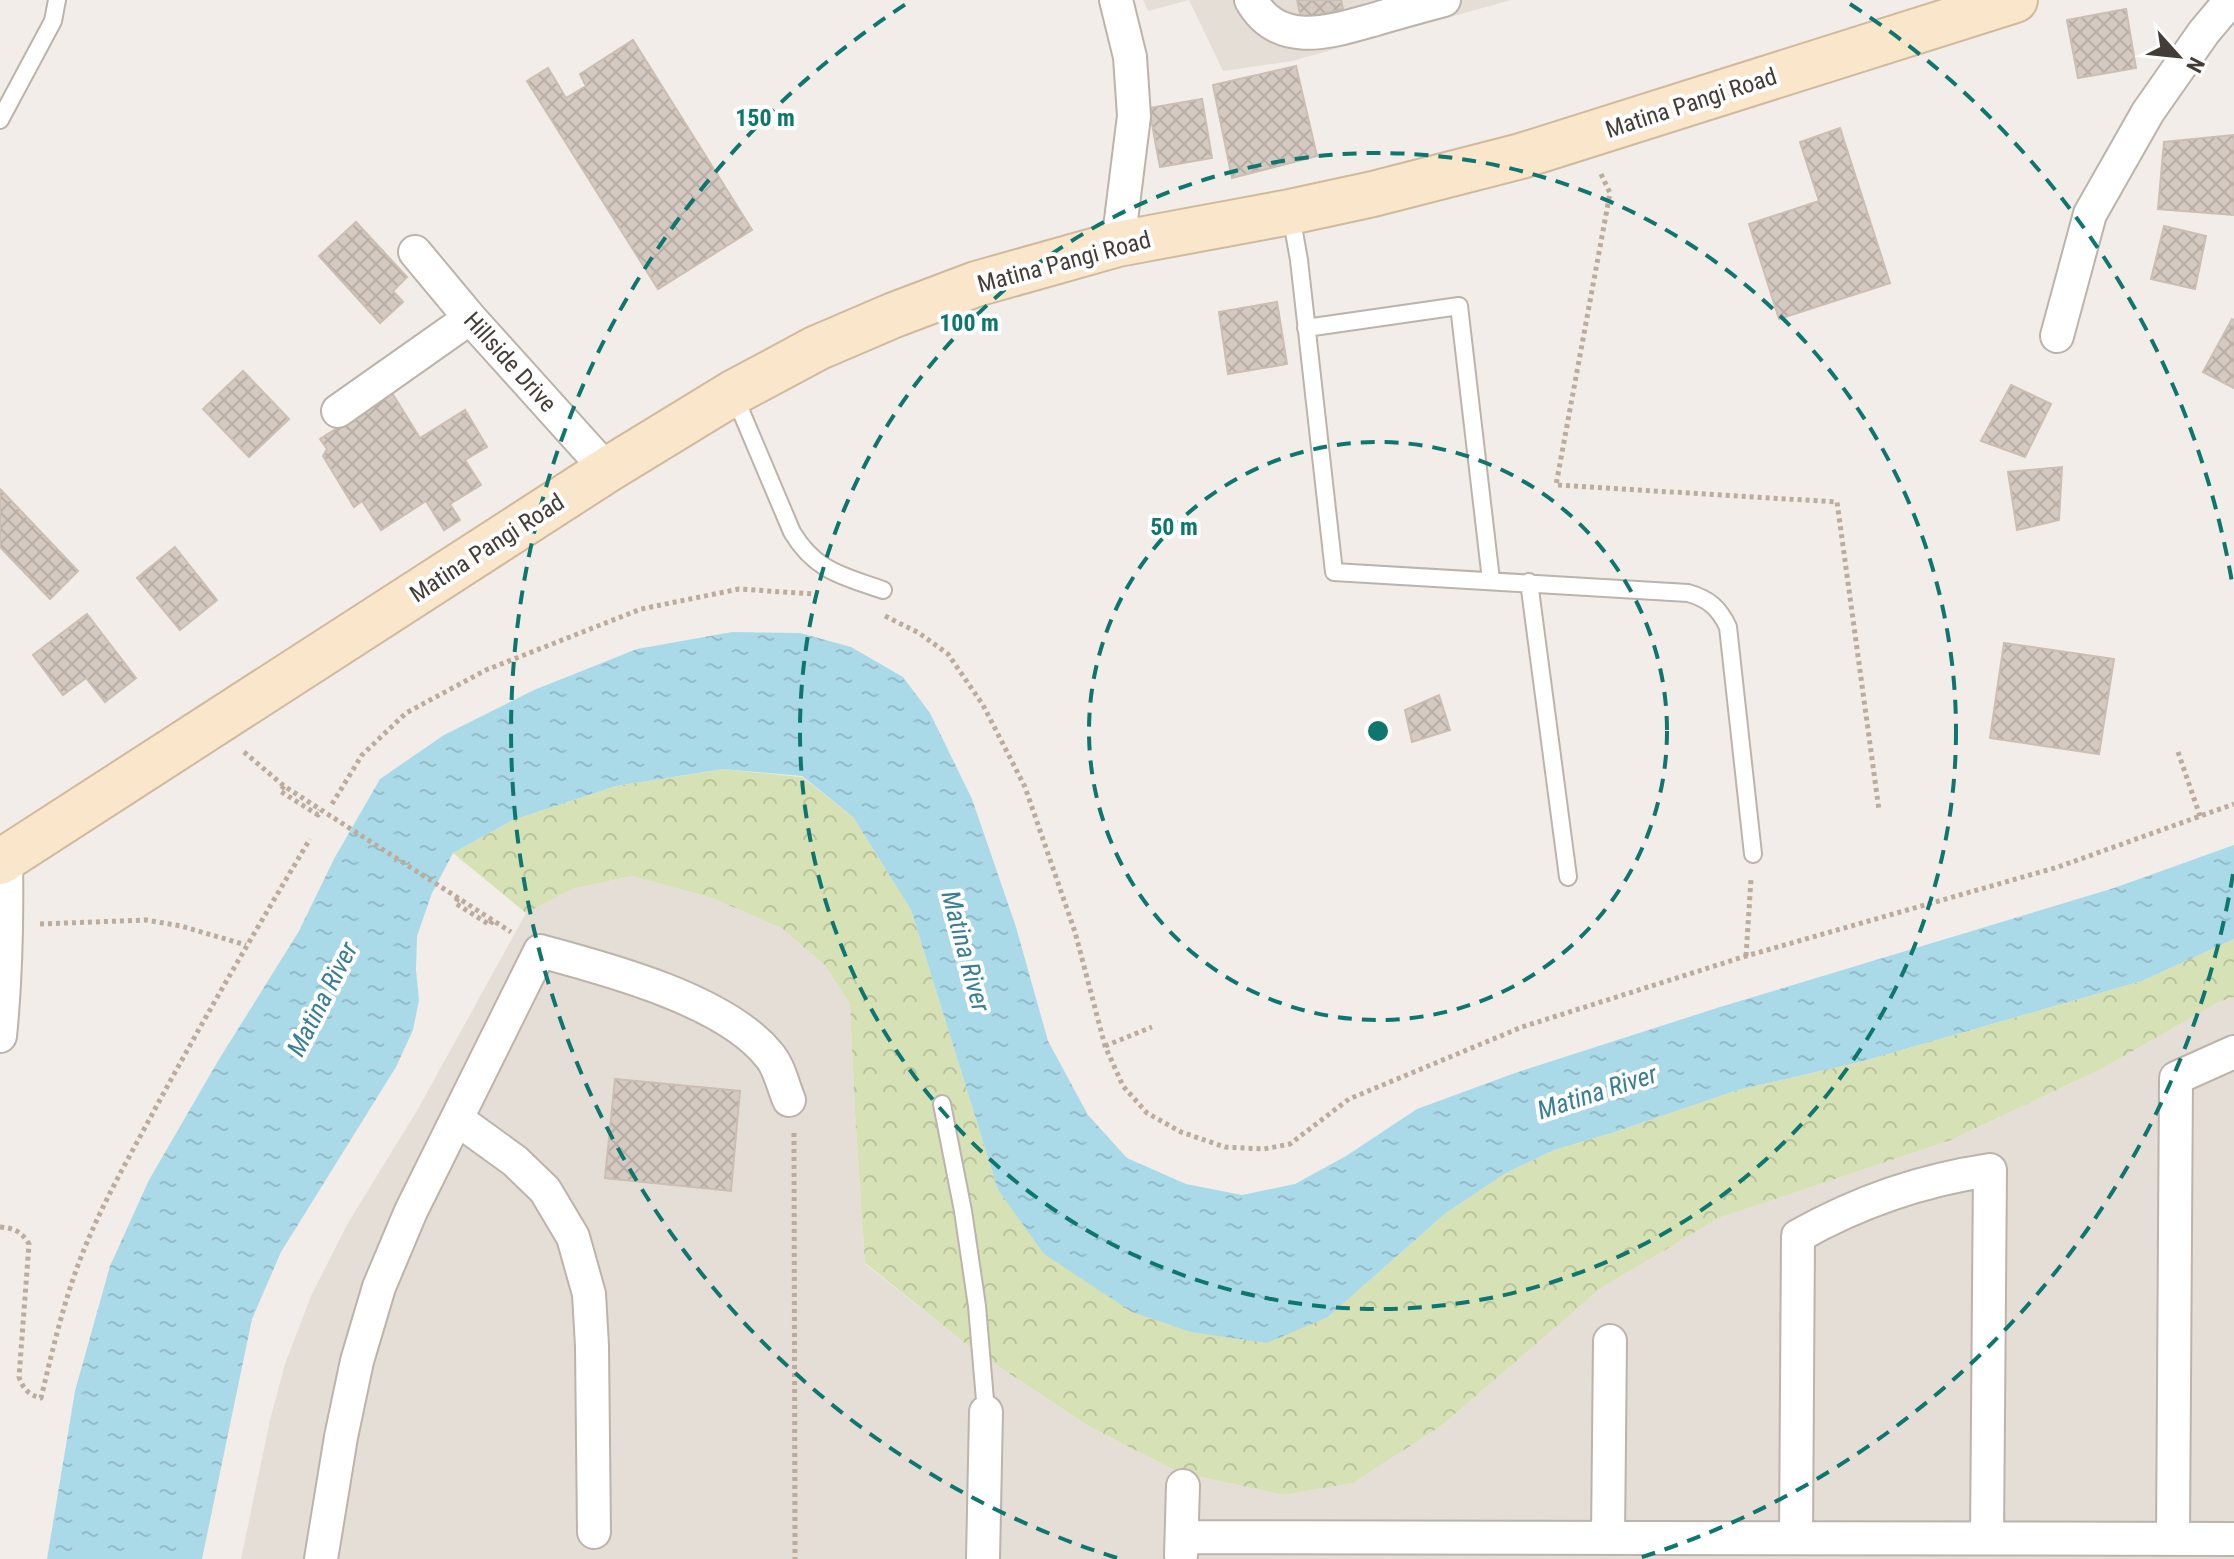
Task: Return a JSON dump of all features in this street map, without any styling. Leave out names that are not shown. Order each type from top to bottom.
[{"type":"street","points":[[1116,0],[1130,57],[1134,116],[1118,244]]},
{"type":"street","points":[[1251,0],[1270,22],[1287,31],[1312,33],[1340,29],[1444,0]]},
{"type":"street","name":"Matina Pangi Road","points":[[3,860],[607,470],[733,393],[817,348],[894,315],[976,284],[1118,244],[1290,212],[1451,175],[1584,137],[2015,0]]},
{"type":"street","points":[[2057,336],[2090,214],[2148,112],[2204,32],[2231,0]]},
{"type":"street","name":"Hillside Drive","points":[[415,252],[607,470]]},
{"type":"street","points":[[338,411],[470,318]]},
{"type":"street","points":[[0,1036],[7,925],[3,860]]},
{"type":"street","points":[[321,1559],[357,1361],[379,1287],[411,1211],[540,951],[619,973],[662,989],[746,1031],[772,1057],[789,1100]]},
{"type":"street","points":[[2173,1539],[2176,1078],[2234,1052]]},
{"type":"street","points":[[457,1119],[515,1161],[545,1190],[573,1237],[589,1294],[594,1532]]},
{"type":"street","points":[[1796,1538],[1798,1236],[1829,1218],[1873,1200],[1954,1175],[1990,1170],[1987,1538]]},
{"type":"street","points":[[1608,1538],[1610,1341]]},
{"type":"street","points":[[983,1559],[986,1412]]},
{"type":"street","points":[[1183,1486],[1182,1548],[1608,1538],[2234,1539]]},
{"type":"lane","points":[[0,120],[53,21],[57,0]]},
{"type":"lane","points":[[1290,212],[1299,260],[1334,572],[1688,593],[1706,598],[1721,611],[1728,627],[1753,854]]},
{"type":"lane","points":[[1306,328],[1459,306],[1491,580]]},
{"type":"lane","points":[[733,393],[792,532],[803,550],[820,565],[883,590]]},
{"type":"lane","points":[[1529,582],[1568,877]]},
{"type":"lane","points":[[942,1104],[963,1211],[977,1306],[986,1412]]},
{"type":"path","points":[[1584,137],[1610,193],[1556,485],[1837,502],[1879,810]]},
{"type":"path","points":[[332,804],[362,755],[406,713],[486,670],[641,609],[739,589],[820,594]]},
{"type":"path","points":[[874,612],[919,633],[948,654],[983,705],[1025,787],[1075,932],[1105,1046],[1123,1086],[1147,1113],[1181,1132],[1225,1147],[1264,1149],[1290,1144],[1349,1099],[1522,1027],[1746,956],[2058,867],[2234,804]]},
{"type":"path","points":[[217,722],[258,766],[284,786],[280,791],[318,815],[321,810],[493,920],[490,925],[455,903],[458,898]]},
{"type":"path","points":[[2178,752],[2200,816]]},
{"type":"path","points":[[0,1227],[17,1230],[29,1244],[19,1377],[29,1394],[41,1398],[61,1315],[88,1240],[171,1079],[310,839]]},
{"type":"path","points":[[1746,956],[1753,854]]},
{"type":"path","points":[[7,925],[146,920],[181,926],[246,945]]},
{"type":"path","points":[[1105,1046],[1152,1027]]},
{"type":"path","points":[[789,1100],[794,1136],[795,1559]]},
{"type":"shaded area","points":[[1143,0],[1189,0],[1148,11]]},
{"type":"shaded area","points":[[1189,0],[1511,0],[1292,61],[1223,71]]},
{"type":"shaded area","points":[[632,876],[712,898],[781,928],[825,965],[850,1004],[865,1264],[971,1348],[1090,1427],[1178,1472],[1283,1495],[1353,1483],[1441,1426],[1601,1288],[1719,1218],[1951,1140],[2103,1068],[2219,1002],[2234,997],[2234,1559],[241,1559],[285,1364],[311,1296],[348,1223],[418,1109],[526,913],[572,889]]},
{"type":"green space","points":[[723,769],[802,777],[853,817],[911,910],[998,1190],[1328,1317],[1446,1213],[1506,1173],[1554,1150],[1738,1090],[1860,1062],[2142,981],[2234,939],[2234,997],[2219,1002],[2103,1068],[1951,1140],[1719,1218],[1601,1288],[1441,1426],[1353,1483],[1283,1495],[1178,1472],[1090,1427],[971,1348],[865,1263],[850,1004],[825,965],[781,928],[712,898],[632,876],[572,889],[526,913],[453,853],[513,820],[616,786]]},
{"type":"water","name":"Matina River","points":[[732,632],[800,633],[851,647],[903,677],[930,713],[972,799],[1016,927],[1048,1041],[1088,1115],[1127,1158],[1186,1184],[1242,1195],[1295,1184],[1346,1156],[1417,1109],[1515,1073],[1720,1007],[2114,888],[2234,845],[2234,939],[2142,981],[1860,1062],[1738,1090],[1554,1150],[1506,1173],[1446,1213],[1328,1317],[1267,1343],[1191,1332],[1132,1312],[1044,1254],[998,1190],[911,910],[853,817],[802,776],[723,769],[616,786],[513,820],[453,853],[432,893],[417,936],[419,1000],[413,1030],[396,1067],[281,1252],[252,1319],[202,1559],[47,1559],[75,1391],[110,1266],[149,1180],[299,931],[334,859],[380,779],[444,735],[534,690],[637,649]]},
{"type":"building","points":[[1297,0],[1341,0],[1343,9],[1301,19]]},
{"type":"building","points":[[2126,9],[2136,68],[2078,78],[2067,20]]},
{"type":"building","points":[[633,40],[752,230],[658,289],[527,81],[548,68],[566,98],[586,86],[580,74]]},
{"type":"building","points":[[1296,66],[1317,156],[1232,178],[1213,85]]},
{"type":"building","points":[[1202,99],[1212,158],[1160,167],[1149,108]]},
{"type":"building","points":[[1840,128],[1890,283],[1779,319],[1749,224],[1819,201],[1800,142]]},
{"type":"building","points":[[2234,135],[2234,215],[2158,209],[2164,142]]},
{"type":"building","points":[[356,222],[407,277],[393,291],[403,302],[380,323],[319,256]]},
{"type":"building","points":[[2164,226],[2206,236],[2195,289],[2151,279]]},
{"type":"building","points":[[1277,302],[1287,364],[1228,374],[1219,312]]},
{"type":"building","points":[[2234,320],[2234,388],[2203,372]]},
{"type":"building","points":[[243,371],[289,419],[249,457],[203,409]]},
{"type":"building","points":[[2011,385],[2051,404],[2025,457],[1981,441]]},
{"type":"building","points":[[392,393],[420,438],[465,410],[487,447],[465,460],[481,485],[450,504],[460,520],[444,530],[426,501],[381,530],[362,501],[354,507],[323,456],[327,449],[320,439]]},
{"type":"building","points":[[2062,467],[2059,520],[2017,530],[2008,472]]},
{"type":"building","points":[[0,489],[78,571],[50,599],[0,547]]},
{"type":"building","points":[[175,547],[217,600],[180,630],[137,578]]},
{"type":"building","points":[[87,614],[136,678],[105,702],[86,678],[63,695],[33,655]]},
{"type":"building","points":[[2004,643],[2114,659],[2099,754],[1990,738]]},
{"type":"building","points":[[1439,695],[1450,730],[1412,742],[1405,710]]},
{"type":"building","points":[[615,1079],[740,1091],[731,1191],[605,1178]]}]
